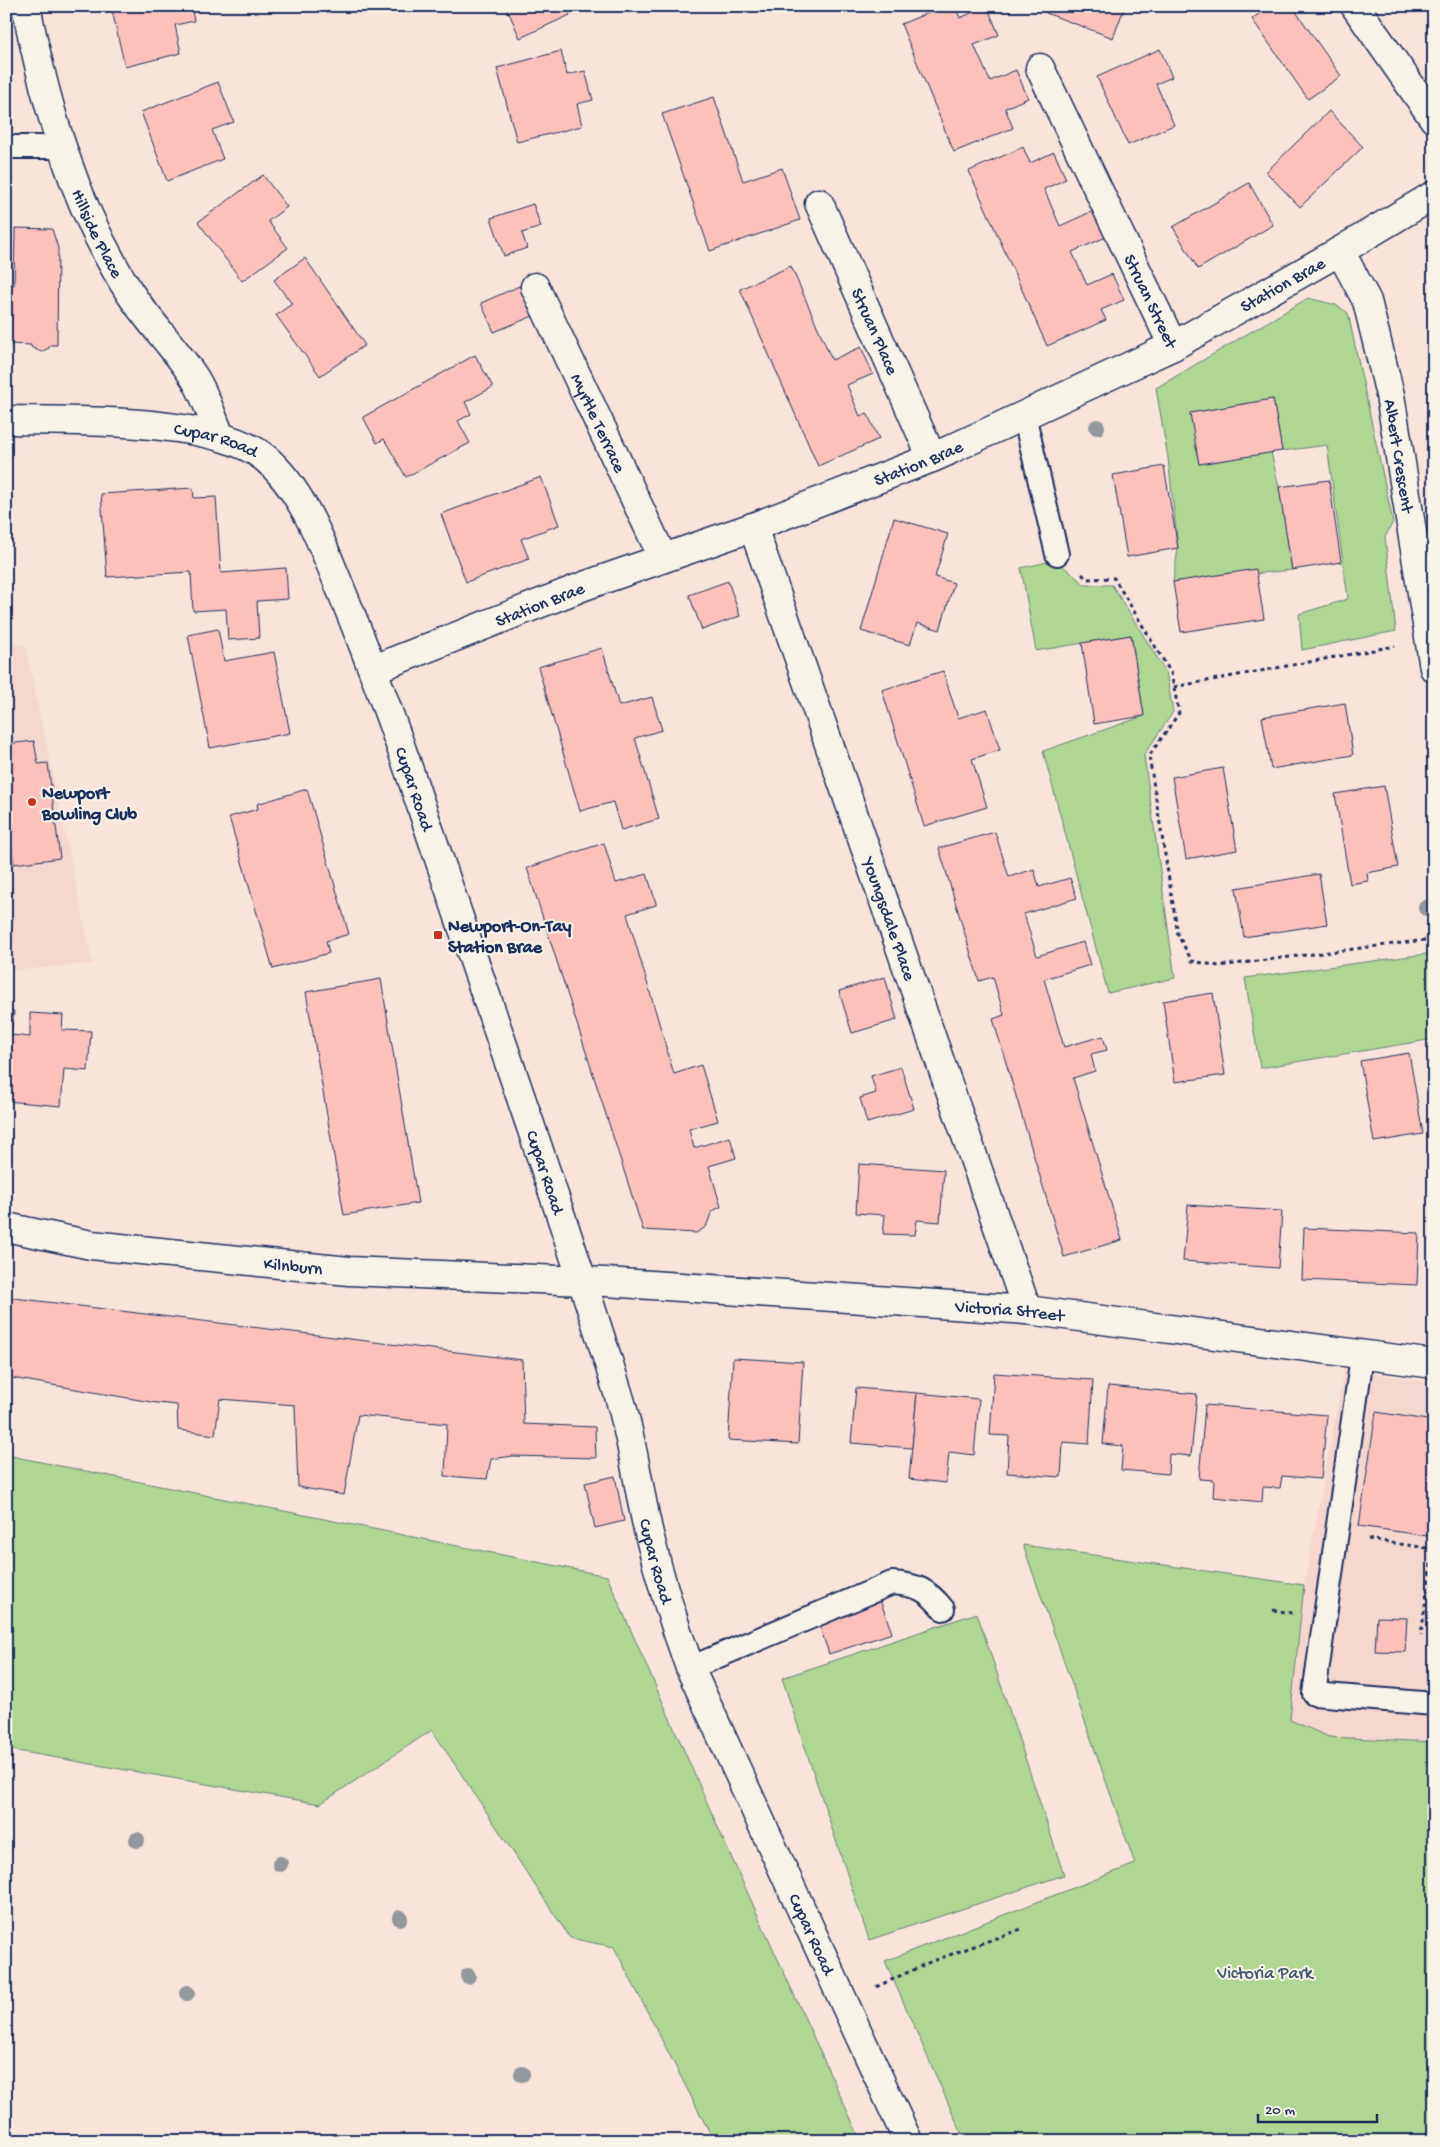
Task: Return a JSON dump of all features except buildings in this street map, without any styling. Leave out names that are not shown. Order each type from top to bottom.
[{"type":"street","name":"Hillside Place","points":[[26,6],[40,78],[62,147],[86,211],[130,292],[195,378],[220,436]]},
{"type":"street","points":[[1355,6],[1434,119]]},
{"type":"street","name":"Struan Street","points":[[932,458],[1173,346],[1040,68]]},
{"type":"street","name":"Station Brae","points":[[374,669],[584,586],[754,527],[932,458],[1173,346],[1434,195]]},
{"type":"street","name":"Struan Place","points":[[819,203],[932,458]]},
{"type":"street","name":"Albert Crescent","points":[[1340,251],[1367,301],[1390,395],[1434,668]]},
{"type":"street","name":"Myrtle Terrace","points":[[535,287],[663,558]]},
{"type":"street","name":"Cupar Road","points":[[6,420],[78,421],[154,426],[220,436],[262,455],[286,480],[320,538],[374,669],[582,1281],[621,1403],[649,1534],[672,1618],[690,1668],[908,2141]]},
{"type":"street","name":"Youngsdale Place","points":[[754,527],[1027,1310]]},
{"type":"street","name":"Kilnburn","points":[[6,1227],[91,1245],[349,1271],[582,1281]]},
{"type":"street","name":"Victoria Street","points":[[582,1281],[1027,1310],[1362,1356],[1434,1364]]},
{"type":"lane","points":[[6,147],[62,147]]},
{"type":"lane","points":[[1024,415],[1057,554]]},
{"type":"lane","points":[[1362,1356],[1314,1694],[1434,1704]]},
{"type":"lane","points":[[690,1668],[892,1582],[913,1585],[932,1594],[943,1609]]},
{"type":"path","points":[[1057,554],[1088,578],[1114,578],[1171,673],[1179,713],[1149,756],[1178,935],[1192,961],[1219,966],[1434,939]]},
{"type":"path","points":[[1174,687],[1429,640]]},
{"type":"path","points":[[6,899],[10,937],[6,937]]},
{"type":"path","points":[[1361,1538],[1433,1549],[1421,1635]]},
{"type":"path","points":[[844,2001],[930,1962],[1024,1928]]},
{"type":"shaded area","points":[[25,644],[93,964],[6,971],[6,645]]},
{"type":"shaded area","points":[[1344,1369],[1434,1383],[1434,1791],[1285,1767],[1304,1585]]},
{"type":"green space","points":[[1308,298],[1336,305],[1348,313],[1393,522],[1385,537],[1396,631],[1302,650],[1299,614],[1348,599],[1327,445],[1282,451],[1273,399],[1191,413],[1199,464],[1271,452],[1279,487],[1292,570],[1173,582],[1178,548],[1168,458],[1156,388]]},
{"type":"green space","points":[[1056,560],[1085,585],[1112,585],[1166,672],[1173,712],[1144,755],[1175,978],[1108,993],[1043,751],[1144,716],[1131,635],[1036,651],[1021,568]]},
{"type":"green space","points":[[1434,953],[1434,1039],[1260,1068],[1245,978]]},
{"type":"green space","points":[[6,1455],[607,1576],[728,1850],[861,2141],[714,2141],[614,1947],[570,1938],[432,1730],[320,1804],[6,1749]]},
{"type":"green space","name":"Victoria Park","points":[[1023,1545],[1304,1585],[1290,1720],[1329,1737],[1434,1742],[1434,2141],[965,2141],[885,1961],[1135,1864]]},
{"type":"green space","points":[[977,1613],[1064,1875],[869,1940],[782,1678]]},
{"type":"place","name":"Newport Bowling Club","points":[[32,802]]},
{"type":"place","name":"Newport-On-Tay Station Brae","points":[[438,935]]}]
